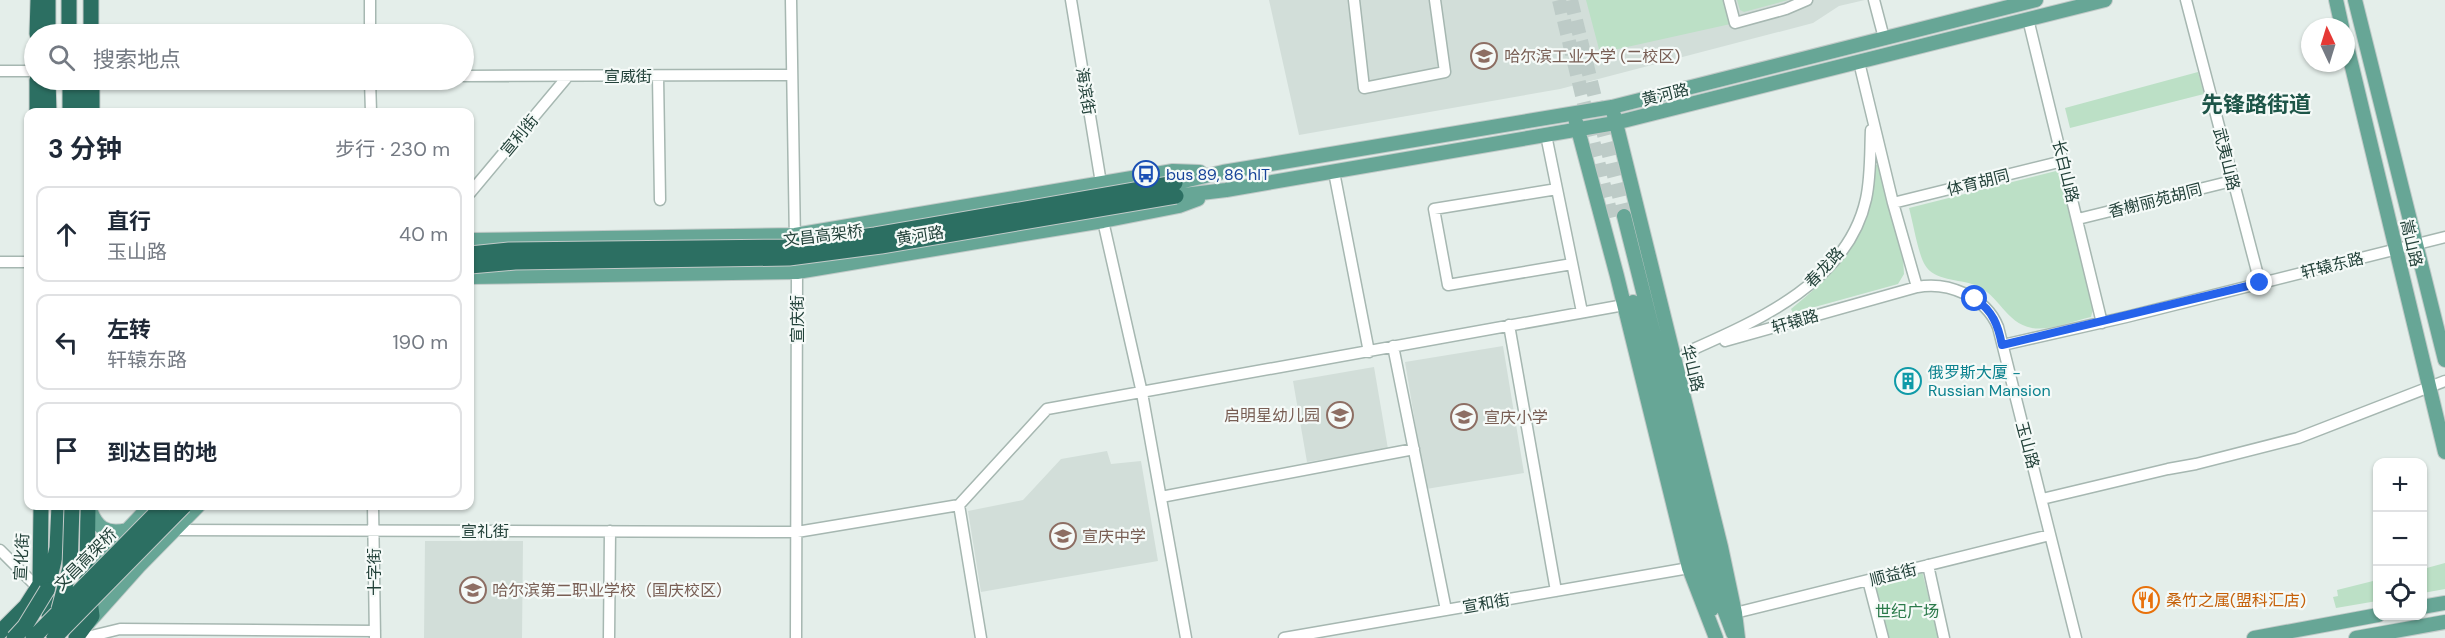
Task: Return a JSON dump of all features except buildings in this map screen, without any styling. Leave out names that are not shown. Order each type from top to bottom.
[{"type":"highway","points":[[37,24],[38,0]]},
{"type":"highway","points":[[48,0],[48,24]]},
{"type":"highway","points":[[58,0],[58,24]]},
{"type":"highway","points":[[69,0],[69,24]]},
{"type":"highway","points":[[81,0],[81,24]]},
{"type":"highway","points":[[91,0],[91,24]]},
{"type":"highway","points":[[37,90],[37,108]]},
{"type":"highway","points":[[48,90],[49,108]]},
{"type":"highway","points":[[58,90],[58,108]]},
{"type":"highway","points":[[70,90],[70,108]]},
{"type":"highway","points":[[81,90],[81,108]]},
{"type":"highway","points":[[92,90],[92,108]]},
{"type":"highway","name":"文昌高架桥","points":[[474,254],[521,250],[784,247],[1176,189]]},
{"type":"highway","name":"文昌高架桥","points":[[474,266],[515,262],[789,258],[881,246],[1176,189]]},
{"type":"highway","name":"宣化街","points":[[0,632],[26,606],[40,580],[41,510]]},
{"type":"highway","points":[[14,638],[25,626],[47,590],[57,548],[59,510]]},
{"type":"highway","points":[[44,638],[55,618],[70,568],[72,510]]},
{"type":"highway","points":[[83,636],[92,616],[87,576],[88,510]]},
{"type":"highway","name":"文昌高架桥","points":[[33,638],[159,510]]},
{"type":"highway","name":"文昌高架桥","points":[[54,638],[180,510]]},
{"type":"highway","points":[[40,580],[54,638]]},
{"type":"main road","name":"黄河路","points":[[1176,189],[1223,172],[1612,107],[2036,0]]},
{"type":"main road","name":"黄河路","points":[[474,276],[797,272],[1103,221],[1179,206],[1226,190],[1615,123],[2105,0]]},
{"type":"main road","points":[[2336,0],[2340,18]]},
{"type":"main road","name":"嵩山路","points":[[2355,0],[2445,360]]},
{"type":"main road","name":"嵩山路","points":[[2353,72],[2445,452]]},
{"type":"main road","name":"华山路","points":[[1612,107],[1736,612],[1736,638]]},
{"type":"main road","points":[[1574,114],[1689,568],[1718,638]]},
{"type":"main road","name":"黄河路","points":[[474,240],[795,235],[1173,171],[1223,172]]},
{"type":"main road","name":"黄河路","points":[[1176,189],[1226,190]]},
{"type":"main road","points":[[1718,638],[1618,217],[1722,604],[1736,638]]},
{"type":"main road","points":[[90,510],[93,519],[102,530],[116,532],[127,530]]},
{"type":"main road","points":[[62,638],[67,620],[87,576],[146,510]]},
{"type":"main road","points":[[92,616],[194,510]]},
{"type":"main road","points":[[2427,606],[2445,603]]},
{"type":"main road","points":[[2254,638],[2373,616]]},
{"type":"main road","points":[[2356,638],[2445,622]]},
{"type":"street","points":[[370,0],[370,24]]},
{"type":"street","name":"宣庆街","points":[[791,0],[797,272],[796,638]]},
{"type":"street","name":"海滨街","points":[[1071,0],[1101,183]]},
{"type":"street","points":[[1354,0],[1364,88],[1445,72],[1435,0]]},
{"type":"street","points":[[1729,0],[1735,22],[1786,9],[1807,0]]},
{"type":"street","points":[[1874,0],[1884,38]]},
{"type":"street","name":"武夷山路","points":[[2186,0],[2260,283]]},
{"type":"street","name":"长白山路","points":[[2028,19],[2102,323]]},
{"type":"street","points":[[1859,62],[1893,203],[1917,287]]},
{"type":"street","points":[[0,71],[24,71]]},
{"type":"street","name":"宣威街","points":[[474,76],[792,75]]},
{"type":"street","name":"宣利街","points":[[474,188],[568,76]]},
{"type":"street","points":[[658,76],[660,200]]},
{"type":"street","points":[[370,90],[371,108]]},
{"type":"street","name":"春龙路","points":[[1687,352],[1740,329],[1791,300],[1811,284],[1844,246],[1866,199],[1872,117]]},
{"type":"street","points":[[1546,135],[1582,312]]},
{"type":"street","name":"体育胡同","points":[[1893,203],[2063,161]]},
{"type":"street","points":[[1334,172],[1369,351]]},
{"type":"street","name":"香榭丽苑胡同","points":[[2078,219],[2232,181]]},
{"type":"street","points":[[1557,189],[1434,209],[1448,285],[1572,264]]},
{"type":"street","points":[[1103,221],[1142,393],[1186,638]]},
{"type":"street","name":"轩辕东路","points":[[2002,345],[2102,323],[2445,237]]},
{"type":"street","points":[[0,262],[24,262]]},
{"type":"street","name":"玉山路","points":[[1917,287],[1940,286],[1975,299],[1993,316],[2076,638]]},
{"type":"street","name":"轩辕路","points":[[1673,356],[1917,287]]},
{"type":"street","points":[[981,638],[959,505],[1047,409],[1624,306]]},
{"type":"street","points":[[1509,326],[1556,591]]},
{"type":"street","points":[[1394,346],[1446,610]]},
{"type":"street","points":[[2042,499],[2298,438],[2445,381]]},
{"type":"street","points":[[1161,497],[1414,449]]},
{"type":"street","name":"宣礼街","points":[[174,530],[797,532],[959,505]]},
{"type":"street","name":"十字街","points":[[373,510],[375,634]]},
{"type":"street","points":[[609,638],[610,531]]},
{"type":"street","name":"顺益街","points":[[1736,612],[2050,535]]},
{"type":"street","points":[[0,550],[40,580]]},
{"type":"street","points":[[1928,565],[1944,638]]},
{"type":"street","name":"宣和街","points":[[1284,638],[1689,568]]},
{"type":"street","points":[[1868,580],[1883,638]]},
{"type":"street","points":[[47,603],[83,636],[120,629],[375,634]]},
{"type":"shaded area","name":"哈尔滨工业大学 (二校区)","points":[[1269,0],[1865,0],[1839,6],[1813,23],[1560,89],[1299,135]]},
{"type":"shaded area","name":"宣庆小学","points":[[1503,346],[1524,473],[1426,489],[1405,362]]},
{"type":"shaded area","name":"启明星幼儿园","points":[[1374,367],[1388,449],[1307,462],[1293,381]]},
{"type":"shaded area","name":"宣庆中学","points":[[1107,451],[1111,464],[1141,461],[1158,561],[981,592],[968,511],[1023,500],[1061,459]]},
{"type":"shaded area","name":"哈尔滨第二职业学校（国庆校区）","points":[[425,541],[523,541],[522,638],[424,638]]},
{"type":"green space","points":[[1586,0],[1724,0],[1735,23],[1600,53]]},
{"type":"green space","points":[[1737,0],[1788,0],[1744,12],[1740,10]]},
{"type":"green space","points":[[2198,72],[2204,94],[2070,128],[2065,108]]},
{"type":"green space","points":[[1878,164],[1903,257],[1904,274],[1898,284],[1793,313],[1791,309],[1828,277],[1849,252],[1857,238],[1869,208],[1874,166]]},
{"type":"green space","points":[[2060,170],[2093,309],[2091,317],[2054,327],[2032,328],[2008,315],[1983,289],[1969,283],[1941,277],[1925,265],[1909,208]]},
{"type":"green space","points":[[2445,563],[2445,589],[2427,592],[2427,568]]},
{"type":"green space","name":"世纪广场","points":[[1922,571],[1939,638],[1889,638],[1875,584]]},
{"type":"green space","points":[[2373,581],[2373,602],[2336,608],[2333,597],[2338,596],[2337,590]]},
{"type":"tunnel","points":[[1559,0],[1612,219]]},
{"type":"tunnel","points":[[1571,0],[1624,216]]},
{"type":"place","name":"哈尔滨工业大学 (二校区)","points":[[1484,56]]},
{"type":"place","name":"bus 89, 86 hIT","points":[[1146,174]]},
{"type":"place","name":"俄罗斯大厦 - Russian Mansion","points":[[1908,381]]},
{"type":"place","name":"启明星幼儿园","points":[[1340,415]]},
{"type":"place","name":"宣庆小学","points":[[1464,417]]},
{"type":"place","name":"宣庆中学","points":[[1063,536]]},
{"type":"place","name":"哈尔滨第二职业学校（国庆校区）","points":[[473,590]]},
{"type":"place","name":"桑竹之属(盟科汇店)","points":[[2146,600]]},
{"type":"district","name":"先锋路街道","points":[[2256,104]]},
{"type":"route","points":[[1975,299],[1993,316],[2002,345],[2260,283]]}]
